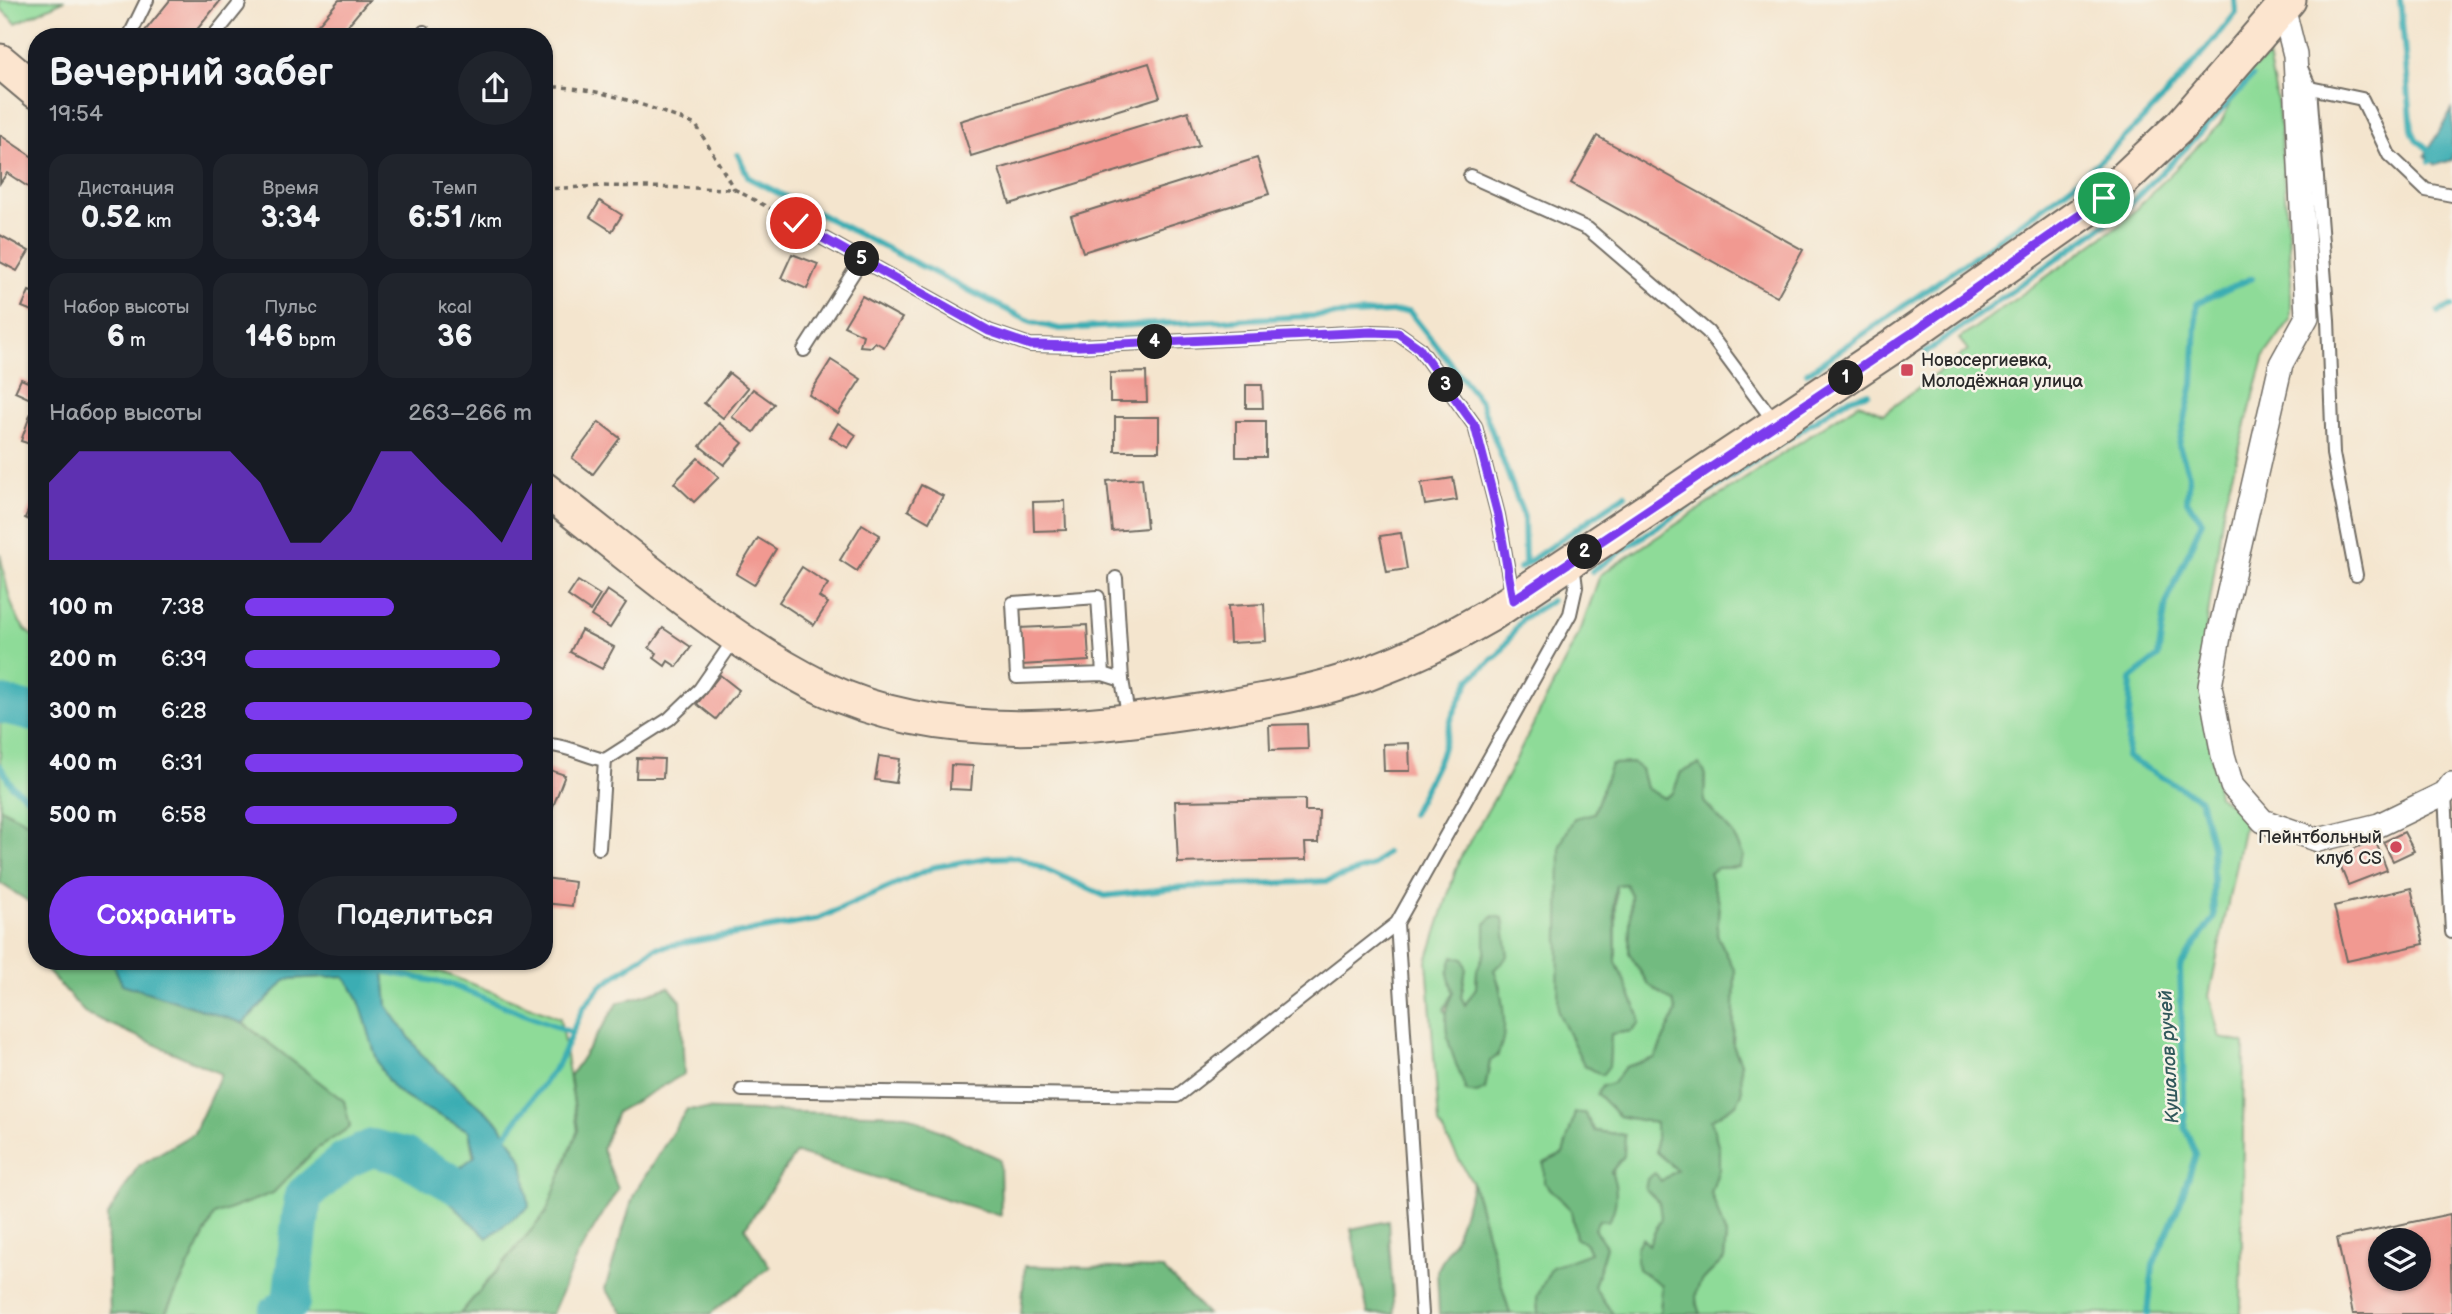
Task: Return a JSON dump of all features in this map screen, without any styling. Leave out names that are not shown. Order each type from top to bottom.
[{"type":"street","points":[[2283,2],[2295,55],[2307,317],[2281,364],[2220,631],[2210,686],[2223,755],[2232,786],[2263,821],[2318,840],[2379,825],[2448,789]]},
{"type":"street","points":[[553,496],[736,636],[825,689],[866,705],[911,716],[1001,727],[1050,727],[1129,720],[1268,700],[1366,674],[1451,638],[1513,600],[1776,425],[2104,198],[2180,125],[2283,2]]},
{"type":"street","points":[[0,61],[28,84]]},
{"type":"lane","points":[[134,28],[148,0]]},
{"type":"lane","points":[[220,28],[240,0]]},
{"type":"lane","points":[[2295,55],[2310,88],[2328,320],[2333,454],[2356,575]]},
{"type":"lane","points":[[2310,88],[2362,99],[2389,155],[2426,190],[2452,195]]},
{"type":"lane","points":[[1470,176],[1588,229],[1708,332],[1776,425]]},
{"type":"lane","points":[[796,223],[989,331],[1030,345],[1079,346],[1398,333],[1419,348],[1475,426],[1498,515],[1513,600]]},
{"type":"lane","points":[[804,350],[862,259]]},
{"type":"lane","points":[[741,1090],[1177,1096],[1397,923],[1570,614],[1576,587],[1573,561]]},
{"type":"lane","points":[[1116,578],[1122,680],[1129,720]]},
{"type":"lane","points":[[1103,674],[1098,597],[1013,603],[1017,677],[1103,674],[1122,680]]},
{"type":"lane","points":[[553,744],[584,757],[606,760],[668,719],[700,690],[736,636]]},
{"type":"lane","points":[[599,848],[606,760]]},
{"type":"lane","points":[[2448,789],[2452,933]]},
{"type":"lane","points":[[1397,923],[1422,1314]]},
{"type":"path","points":[[553,87],[565,86],[626,101],[696,125],[734,190]]},
{"type":"path","points":[[553,189],[604,186],[734,190],[796,223]]},
{"type":"green space","points":[[0,0],[65,0],[16,23],[0,8]]},
{"type":"green space","points":[[2268,57],[2278,105],[2291,272],[2291,319],[2265,355],[2224,504],[2203,650],[2208,733],[2218,796],[2246,815],[2209,996],[2220,1038],[2244,1043],[2241,1314],[1700,1314],[1697,1289],[1724,1259],[1726,1236],[1711,1193],[1718,1169],[1719,1149],[1711,1120],[1736,1104],[1741,1063],[1733,1045],[1735,971],[1717,935],[1719,902],[1709,873],[1717,868],[1739,867],[1733,834],[1704,802],[1705,773],[1681,772],[1673,793],[1664,798],[1646,788],[1641,769],[1611,764],[1594,813],[1609,1066],[1611,1034],[1632,1031],[1639,1015],[1616,962],[1616,885],[1627,884],[1631,895],[1629,953],[1648,984],[1673,1002],[1676,1012],[1655,1058],[1625,1067],[1613,1083],[1619,1116],[1656,1123],[1656,1152],[1677,1170],[1661,1181],[1661,1218],[1638,1269],[1662,1285],[1660,1314],[1613,1314],[1594,1287],[1606,1247],[1594,1229],[1625,1135],[1595,1131],[1585,1114],[1575,1113],[1563,1154],[1544,1182],[1571,1210],[1576,1238],[1586,1244],[1590,1253],[1537,1296],[1538,1314],[1510,1314],[1473,1184],[1439,1124],[1427,961],[1459,860],[1508,775],[1581,629],[1600,575],[1859,403],[1883,414],[1968,350],[1959,339],[2122,223],[2220,124],[2246,74]],"holes":[[[1485,924],[1494,970],[1501,989],[1498,1056],[1490,1061],[1485,1089],[1444,1009],[1453,992],[1453,956],[1463,959],[1466,968],[1461,997],[1465,1005],[1476,988],[1477,970],[1485,952]]]},
{"type":"green space","points":[[0,553],[15,613],[28,632],[28,822],[0,808]]},
{"type":"green space","points":[[1633,763],[1641,769],[1646,788],[1664,798],[1673,793],[1681,772],[1699,764],[1705,773],[1704,802],[1733,834],[1744,857],[1739,867],[1718,868],[1709,873],[1719,902],[1717,935],[1735,971],[1733,1045],[1741,1063],[1742,1094],[1736,1104],[1711,1120],[1719,1148],[1719,1169],[1711,1193],[1726,1236],[1724,1259],[1697,1289],[1700,1314],[1660,1314],[1662,1285],[1638,1269],[1636,1248],[1642,1238],[1649,1245],[1661,1218],[1659,1202],[1645,1189],[1647,1179],[1655,1173],[1661,1181],[1677,1170],[1656,1152],[1656,1123],[1619,1116],[1597,1094],[1602,1086],[1613,1083],[1625,1067],[1655,1058],[1676,1012],[1673,1002],[1648,984],[1629,953],[1631,895],[1626,884],[1616,885],[1614,895],[1616,962],[1639,1015],[1639,1024],[1632,1031],[1611,1034],[1609,1066],[1602,1075],[1584,1065],[1558,1012],[1560,845],[1574,818],[1594,813],[1611,764]]},
{"type":"green space","points":[[0,808],[28,822],[28,901],[0,883]]},
{"type":"green space","points":[[1493,916],[1503,918],[1508,956],[1494,970],[1503,1005],[1504,1032],[1502,1044],[1490,1061],[1485,1089],[1477,1093],[1466,1091],[1449,1042],[1446,1017],[1453,992],[1448,974],[1453,956],[1463,959],[1466,968],[1461,997],[1465,1005],[1476,988],[1477,970],[1485,952],[1485,924]]},
{"type":"green space","points":[[47,970],[116,970],[122,984],[243,1023],[344,1101],[350,1127],[315,1150],[273,1193],[214,1215],[165,1314],[110,1314],[107,1217],[138,1166],[194,1133],[221,1074],[85,1013]]},
{"type":"green space","points":[[384,970],[430,970],[560,1018],[578,1130],[546,1213],[460,1314],[165,1314],[214,1215],[273,1193],[315,1150],[350,1127],[344,1101],[243,1023],[287,979],[343,976],[359,1001],[378,1061],[394,1088],[469,1131],[487,1238],[499,1123],[424,1058],[387,1006]]},
{"type":"green space","points":[[669,987],[681,1001],[684,1074],[617,1112],[602,1149],[618,1189],[576,1258],[552,1314],[460,1314],[546,1213],[578,1130],[570,1076],[618,1003]]},
{"type":"green space","points":[[687,1109],[906,1115],[1000,1159],[1001,1216],[796,1153],[745,1228],[770,1267],[710,1314],[624,1314],[605,1289],[634,1194]]},
{"type":"green space","points":[[1575,1113],[1584,1113],[1595,1131],[1625,1135],[1624,1156],[1611,1172],[1616,1191],[1614,1210],[1608,1221],[1599,1220],[1594,1229],[1606,1246],[1594,1287],[1613,1314],[1538,1314],[1537,1296],[1552,1267],[1590,1253],[1586,1244],[1576,1238],[1571,1210],[1544,1182],[1544,1163],[1563,1154]]},
{"type":"green space","points":[[1473,1184],[1510,1314],[1439,1314],[1437,1271],[1456,1235]]},
{"type":"green space","points":[[1388,1221],[1394,1314],[1368,1314],[1351,1229]]},
{"type":"green space","points":[[1025,1266],[1163,1269],[1207,1314],[1021,1314]]},
{"type":"water","points":[[2452,110],[2452,160],[2436,165],[2425,155]]},
{"type":"water","points":[[116,970],[384,970],[387,1006],[424,1058],[499,1123],[523,1161],[529,1207],[487,1238],[434,1187],[475,1156],[469,1131],[418,1105],[394,1088],[378,1061],[359,1001],[343,976],[287,979],[243,1023],[122,984]]},
{"type":"building","points":[[170,0],[221,0],[198,28],[147,28]]},
{"type":"building","points":[[339,0],[369,0],[346,28],[316,27]]},
{"type":"building","points":[[1149,63],[1160,97],[971,156],[960,121]]},
{"type":"building","points":[[1188,111],[1199,146],[1010,204],[999,169]]},
{"type":"building","points":[[0,135],[28,154],[28,187],[7,173],[0,183]]},
{"type":"building","points":[[1597,136],[1803,250],[1777,297],[1571,183]]},
{"type":"building","points":[[1257,158],[1269,194],[1083,252],[1071,216]]},
{"type":"building","points":[[600,201],[622,215],[612,231],[590,217]]},
{"type":"building","points":[[0,235],[28,250],[17,271],[0,262]]},
{"type":"building","points":[[792,254],[818,264],[807,289],[781,278]]},
{"type":"building","points":[[28,293],[28,309],[22,307]]},
{"type":"building","points":[[862,296],[902,318],[884,347],[875,342],[871,347],[860,346],[863,335],[844,326]]},
{"type":"building","points":[[831,360],[861,379],[838,414],[809,395]]},
{"type":"building","points":[[1146,372],[1147,402],[1110,402],[1110,373]]},
{"type":"building","points":[[729,373],[748,388],[723,418],[704,403]]},
{"type":"building","points":[[21,379],[28,382],[28,398],[15,392]]},
{"type":"building","points":[[1246,385],[1262,385],[1263,408],[1246,408]]},
{"type":"building","points":[[753,389],[774,404],[754,432],[732,417]]},
{"type":"building","points":[[1115,417],[1159,417],[1159,451],[1115,451]]},
{"type":"building","points":[[28,421],[28,443],[21,441]]},
{"type":"building","points":[[1236,421],[1266,421],[1266,457],[1236,457]]},
{"type":"building","points":[[599,422],[620,438],[593,474],[572,458]]},
{"type":"building","points":[[719,423],[743,443],[724,465],[700,446]]},
{"type":"building","points":[[838,423],[856,435],[848,448],[830,437]]},
{"type":"building","points":[[698,458],[719,477],[694,502],[674,483]]},
{"type":"building","points":[[1142,478],[1147,528],[1112,531],[1107,481]]},
{"type":"building","points":[[1453,478],[1457,500],[1425,505],[1421,483]]},
{"type":"building","points":[[921,485],[943,496],[929,522],[908,510]]},
{"type":"building","points":[[1065,501],[1066,530],[1034,531],[1033,502]]},
{"type":"building","points":[[862,524],[880,535],[857,571],[840,560]]},
{"type":"building","points":[[1401,533],[1407,569],[1387,572],[1380,536]]},
{"type":"building","points":[[758,538],[776,549],[754,585],[736,574]]},
{"type":"building","points":[[802,567],[828,584],[819,597],[828,603],[814,625],[779,602]]},
{"type":"building","points":[[578,581],[600,595],[590,611],[568,596]]},
{"type":"building","points":[[607,590],[626,603],[610,628],[591,616]]},
{"type":"building","points":[[1264,604],[1266,641],[1230,643],[1228,606]]},
{"type":"building","points":[[1087,625],[1089,661],[1021,665],[1019,628]]},
{"type":"building","points":[[663,628],[691,647],[677,667],[668,661],[665,666],[654,658],[657,653],[649,648]]},
{"type":"building","points":[[581,630],[614,647],[602,669],[570,652]]},
{"type":"building","points":[[720,675],[739,690],[716,719],[697,704]]},
{"type":"building","points":[[1307,724],[1308,749],[1270,750],[1269,725]]},
{"type":"building","points":[[1409,743],[1410,771],[1384,771],[1383,744]]},
{"type":"building","points":[[879,756],[900,759],[896,783],[875,780]]},
{"type":"building","points":[[637,758],[664,759],[663,778],[636,778]]},
{"type":"building","points":[[951,765],[973,766],[971,790],[950,789]]},
{"type":"building","points":[[553,771],[565,775],[553,806]]},
{"type":"building","points":[[1305,799],[1305,811],[1319,811],[1318,843],[1305,843],[1306,860],[1178,863],[1175,801]]},
{"type":"building","points":[[2404,832],[2414,851],[2393,861],[2383,842]]},
{"type":"building","points":[[2375,840],[2387,870],[2348,885],[2336,856]]},
{"type":"building","points":[[553,879],[575,882],[572,906],[553,904]]},
{"type":"building","points":[[2411,888],[2424,944],[2347,961],[2334,906]]},
{"type":"building","points":[[2450,1214],[2452,1314],[2353,1314],[2337,1238],[2368,1231],[2368,1291],[2431,1291],[2431,1228],[2384,1228]]},
{"type":"waterway","points":[[1807,373],[2020,224],[2101,160],[2172,89],[2236,13],[2235,0]]},
{"type":"waterway","points":[[2400,0],[2412,130],[2416,139],[2433,153]]},
{"type":"waterway","points":[[1926,352],[2120,214],[2252,77]]},
{"type":"waterway","name":"Кушалов ручей","points":[[2430,161],[2452,149]]},
{"type":"waterway","points":[[738,155],[749,178],[1031,322],[1060,329],[1409,311],[1481,402],[1524,517],[1525,564]]},
{"type":"waterway","name":"Кушалов ручей","points":[[2148,1314],[2153,1265],[2180,1203],[2196,1154],[2185,1128],[2180,967],[2214,917],[2212,846],[2200,799],[2127,757],[2131,679],[2158,657],[2166,604],[2202,521],[2187,501],[2189,475],[2179,445],[2193,384],[2197,303],[2252,278]]},
{"type":"waterway","points":[[2438,312],[2452,306]]},
{"type":"waterway","points":[[1592,571],[1844,401],[1868,393]]},
{"type":"waterway","points":[[1520,568],[1625,495]]},
{"type":"waterway","points":[[1412,814],[1440,757],[1452,717],[1470,679],[1500,653],[1522,619],[1551,601]]},
{"type":"waterway","points":[[0,704],[28,711]]},
{"type":"waterway","points":[[0,766],[12,786],[28,798]]},
{"type":"waterway","points":[[501,1141],[558,1064],[583,1008],[601,986],[655,948],[815,920],[934,867],[987,858],[1018,857],[1105,896],[1183,887],[1327,881],[1372,866],[1386,853]]},
{"type":"waterway","points":[[378,970],[449,984],[572,1033]]},
{"type":"waterway","points":[[277,1314],[291,1302],[303,1196],[345,1160],[372,1148],[404,1156],[457,1186],[483,1194],[490,1184]]},
{"type":"place","name":"Новосергиевка, Молодёжная улица","points":[[1907,370]]},
{"type":"place","name":"Пейнтбольный клуб CS","points":[[2396,847]]},
{"type":"route","points":[[796,223],[989,331],[1030,345],[1079,346],[1398,333],[1419,348],[1475,426],[1498,515],[1513,600],[1912,333],[2104,198]]}]
